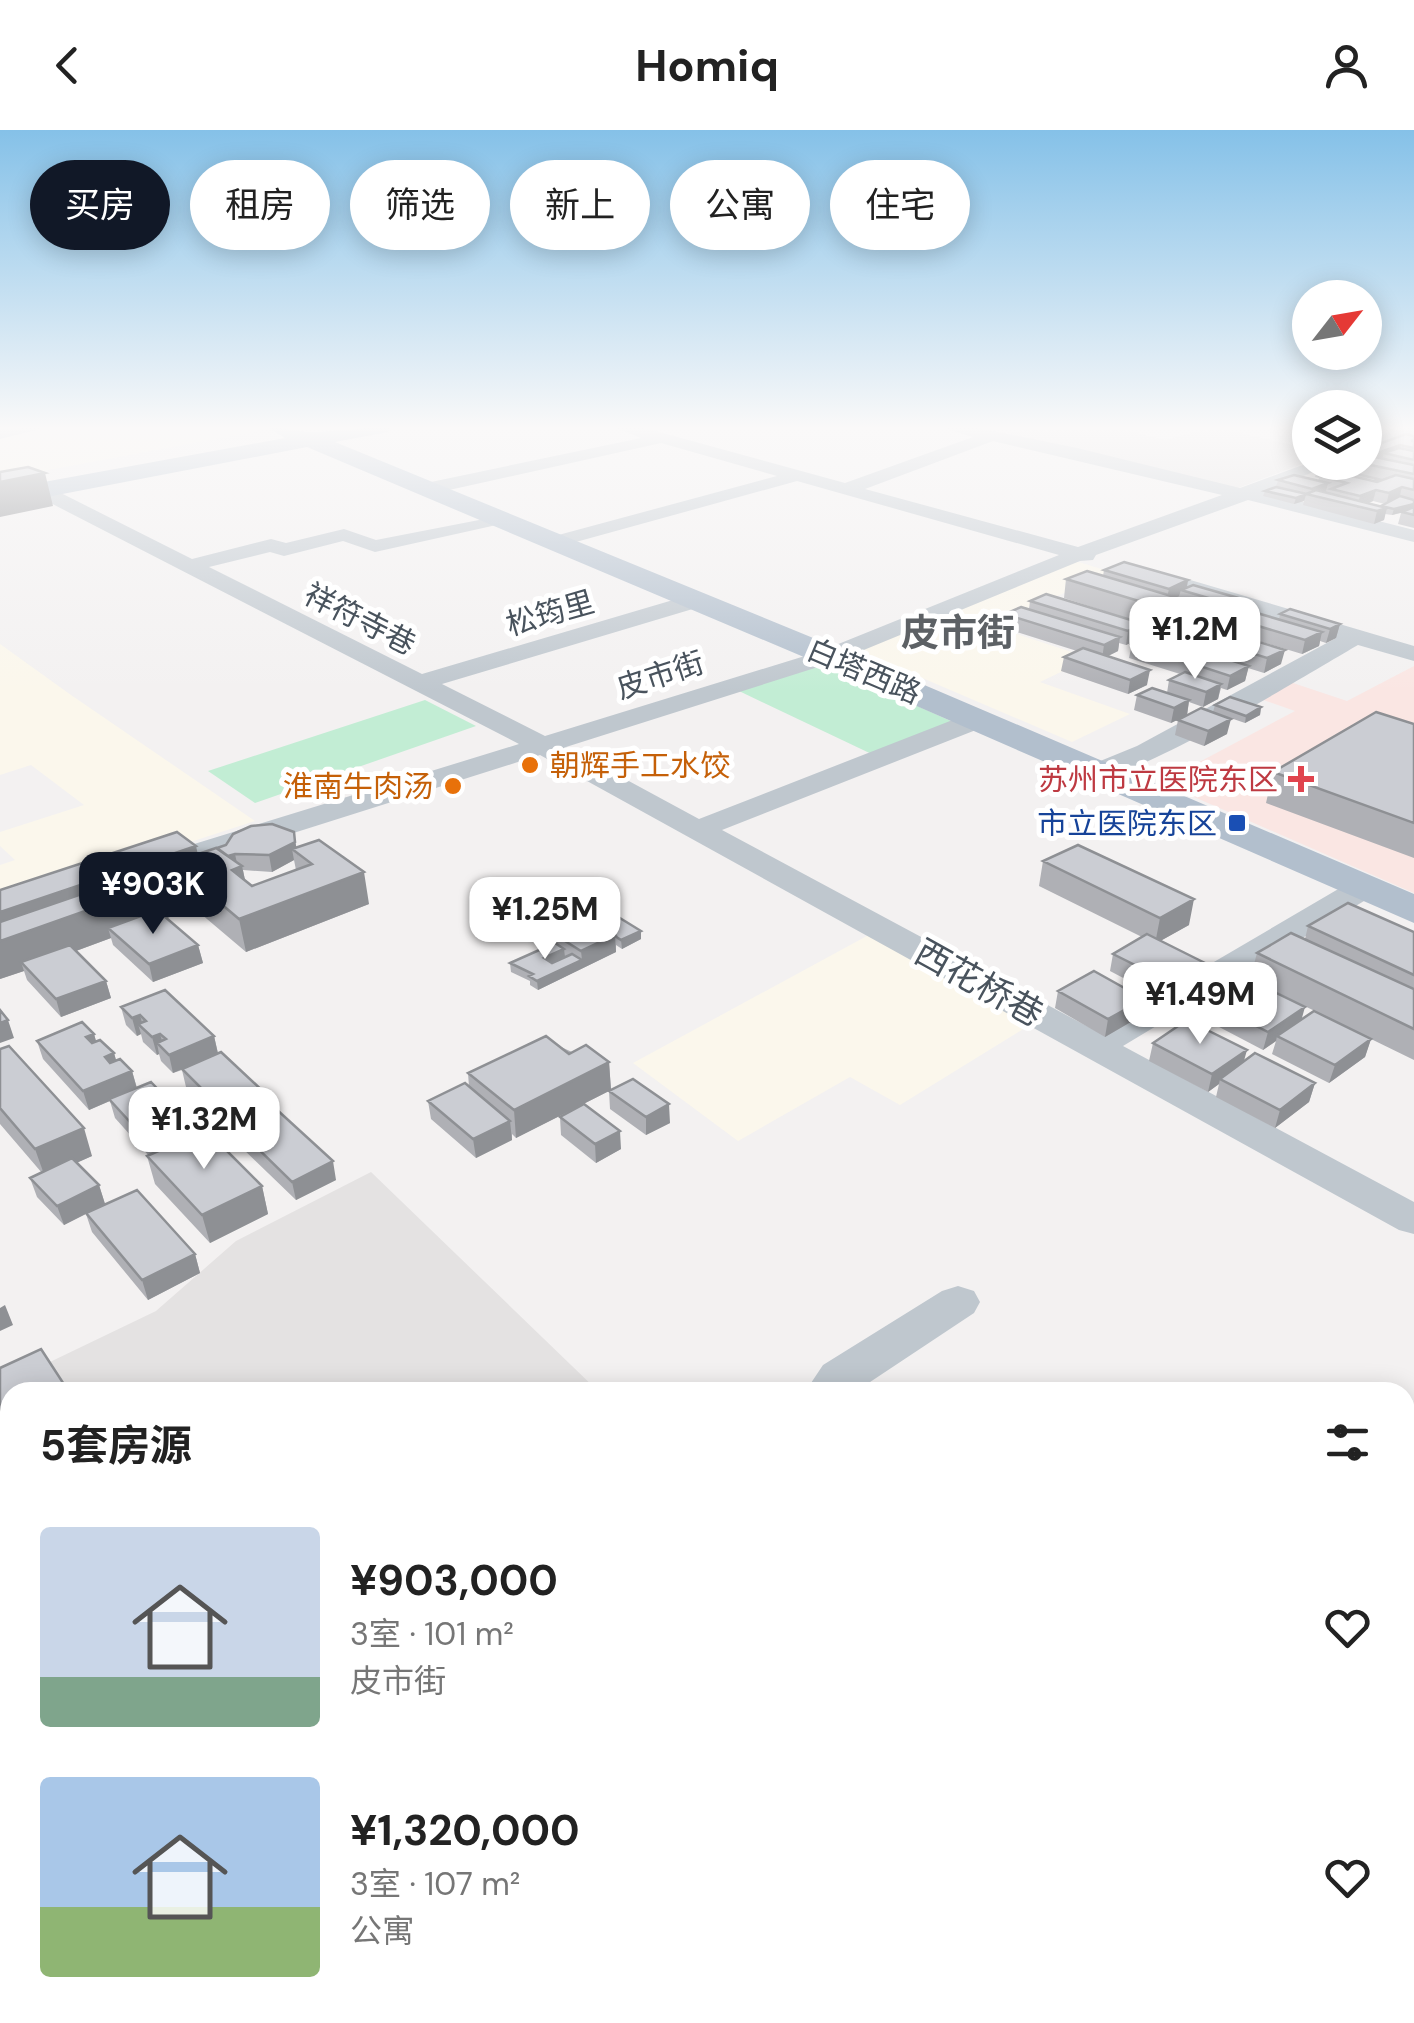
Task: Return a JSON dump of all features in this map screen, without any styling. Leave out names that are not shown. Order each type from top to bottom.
[{"type":"main road","name":"白塔西路","points":[[497,515],[1414,910]]},
{"type":"street","name":"祥符寺巷","points":[[77,515],[190,566],[544,746]]},
{"type":"street","points":[[558,541],[652,515]]},
{"type":"street","points":[[937,515],[1114,564]]},
{"type":"street","name":"皮市街","points":[[128,875],[829,656],[1079,554],[1189,515]]},
{"type":"street","points":[[1330,515],[1414,536]]},
{"type":"street","points":[[190,566],[271,545],[284,550],[344,535],[374,546],[503,518]]},
{"type":"street","points":[[1168,580],[1414,654]]},
{"type":"street","name":"松筠里","points":[[419,683],[698,600]]},
{"type":"street","points":[[1098,772],[1147,752],[1355,637]]},
{"type":"street","points":[[700,830],[977,720]]},
{"type":"street","name":"西花桥巷","points":[[544,746],[1414,1220]]},
{"type":"street","points":[[1096,1047],[1364,888]]},
{"type":"street","points":[[837,1382],[958,1302]]},
{"type":"shaded area","points":[[1075,561],[1115,573],[986,624],[1090,658],[1040,682],[1130,714],[1072,742],[857,650]]},
{"type":"shaded area","points":[[0,644],[255,821],[0,904],[0,865],[15,860],[0,846],[0,832],[84,805],[31,765],[0,775]]},
{"type":"shaded area","name":"苏州市立医院东区","points":[[1414,666],[1414,893],[1185,793],[1200,784],[1175,775],[1295,711],[1249,695],[1281,679],[1347,701]]},
{"type":"shaded area","points":[[876,931],[1038,1020],[900,1105],[850,1077],[738,1141],[633,1063]]},
{"type":"shaded area","points":[[371,1172],[589,1382],[8,1382],[156,1311],[236,1241]]},
{"type":"green space","points":[[820,665],[962,726],[880,758],[739,691]]},
{"type":"green space","points":[[425,700],[476,726],[255,803],[208,771]]},
{"type":"building","points":[[1124,562],[1188,580],[1169,589],[1104,570]]},
{"type":"building","points":[[1087,571],[1195,603],[1175,612],[1066,579]]},
{"type":"building","points":[[1193,585],[1235,597],[1222,602],[1181,590]]},
{"type":"building","points":[[1046,594],[1144,624],[1128,631],[1030,601]]},
{"type":"building","points":[[1226,604],[1322,632],[1305,640],[1208,611]]},
{"type":"building","points":[[1021,607],[1120,637],[1104,645],[1005,614]]},
{"type":"building","points":[[1290,609],[1340,624],[1330,629],[1280,614]]},
{"type":"building","points":[[1188,620],[1285,650],[1267,658],[1170,628]]},
{"type":"building","points":[[1151,635],[1249,666],[1230,676],[1132,644]]},
{"type":"building","points":[[1083,648],[1150,670],[1130,680],[1064,657]]},
{"type":"building","points":[[1185,672],[1221,684],[1206,692],[1169,680]]},
{"type":"building","points":[[1152,688],[1189,700],[1174,708],[1137,695]]},
{"type":"building","points":[[1230,697],[1261,707],[1246,716],[1215,705]]},
{"type":"building","points":[[1201,708],[1231,719],[1208,731],[1178,720]]},
{"type":"building","points":[[1376,712],[1414,724],[1414,823],[1273,772]]},
{"type":"building","points":[[272,824],[294,832],[295,842],[269,855],[228,856],[217,848],[226,845],[233,834],[251,826]]},
{"type":"building","points":[[177,832],[196,846],[0,912],[0,890]]},
{"type":"building","points":[[319,840],[364,872],[239,919],[187,875],[0,941],[0,922],[216,848],[242,866],[232,870],[252,886],[312,864],[292,849]]},
{"type":"building","points":[[1078,845],[1194,899],[1160,918],[1043,861]]},
{"type":"building","points":[[1348,903],[1414,932],[1414,975],[1308,926]]},
{"type":"building","points":[[157,910],[198,945],[149,964],[108,928]]},
{"type":"building","points":[[615,915],[641,931],[621,940],[597,924]]},
{"type":"building","points":[[588,919],[615,935],[581,951],[554,934]]},
{"type":"building","points":[[1291,933],[1414,989],[1414,1029],[1257,953]]},
{"type":"building","points":[[1147,934],[1203,962],[1169,982],[1113,954]]},
{"type":"building","points":[[555,943],[564,949],[544,958],[552,963],[572,954],[582,960],[537,981],[529,976],[533,974],[510,963]]},
{"type":"building","points":[[70,945],[106,981],[56,999],[21,962]]},
{"type":"building","points":[[1094,971],[1144,999],[1108,1019],[1058,991]]},
{"type":"building","points":[[1244,977],[1305,1007],[1268,1032],[1206,1000]]},
{"type":"building","points":[[165,990],[214,1036],[169,1055],[157,1043],[166,1039],[160,1034],[152,1037],[138,1024],[146,1021],[140,1015],[132,1018],[121,1007]]},
{"type":"building","points":[[1314,1011],[1371,1039],[1335,1065],[1277,1036]]},
{"type":"building","points":[[1187,1020],[1247,1050],[1212,1074],[1153,1043]]},
{"type":"building","points":[[82,1022],[94,1034],[86,1037],[92,1043],[100,1040],[114,1053],[105,1057],[110,1063],[120,1059],[132,1071],[83,1091],[37,1041]]},
{"type":"building","points":[[546,1036],[569,1054],[586,1045],[609,1062],[514,1110],[468,1073]]},
{"type":"building","points":[[9,1046],[84,1128],[35,1149],[0,1108],[0,1049]]},
{"type":"building","points":[[221,1052],[266,1094],[225,1112],[182,1069]]},
{"type":"building","points":[[1255,1053],[1315,1083],[1280,1110],[1220,1079]]},
{"type":"building","points":[[633,1079],[669,1104],[646,1117],[609,1091]]},
{"type":"building","points":[[151,1082],[193,1126],[151,1145],[109,1099]]},
{"type":"building","points":[[465,1083],[510,1121],[473,1139],[428,1101]]},
{"type":"building","points":[[584,1104],[620,1131],[595,1144],[560,1117]]},
{"type":"building","points":[[275,1108],[333,1161],[292,1182],[235,1126]]},
{"type":"building","points":[[206,1130],[262,1186],[202,1215],[147,1156]]},
{"type":"building","points":[[72,1158],[99,1185],[57,1206],[30,1178]]},
{"type":"building","points":[[137,1190],[195,1254],[142,1280],[86,1213]]},
{"type":"building","points":[[41,1349],[62,1382],[0,1382],[0,1368]]},
{"type":"place","name":"朝辉手工水饺","points":[[530,765]]},
{"type":"place","name":"苏州市立医院东区","points":[[1301,779]]},
{"type":"place","name":"淮南牛肉汤","points":[[453,786]]},
{"type":"place","name":"市立医院东区","points":[[1237,823]]},
{"type":"district","name":"皮市街","points":[[958,633]]}]
